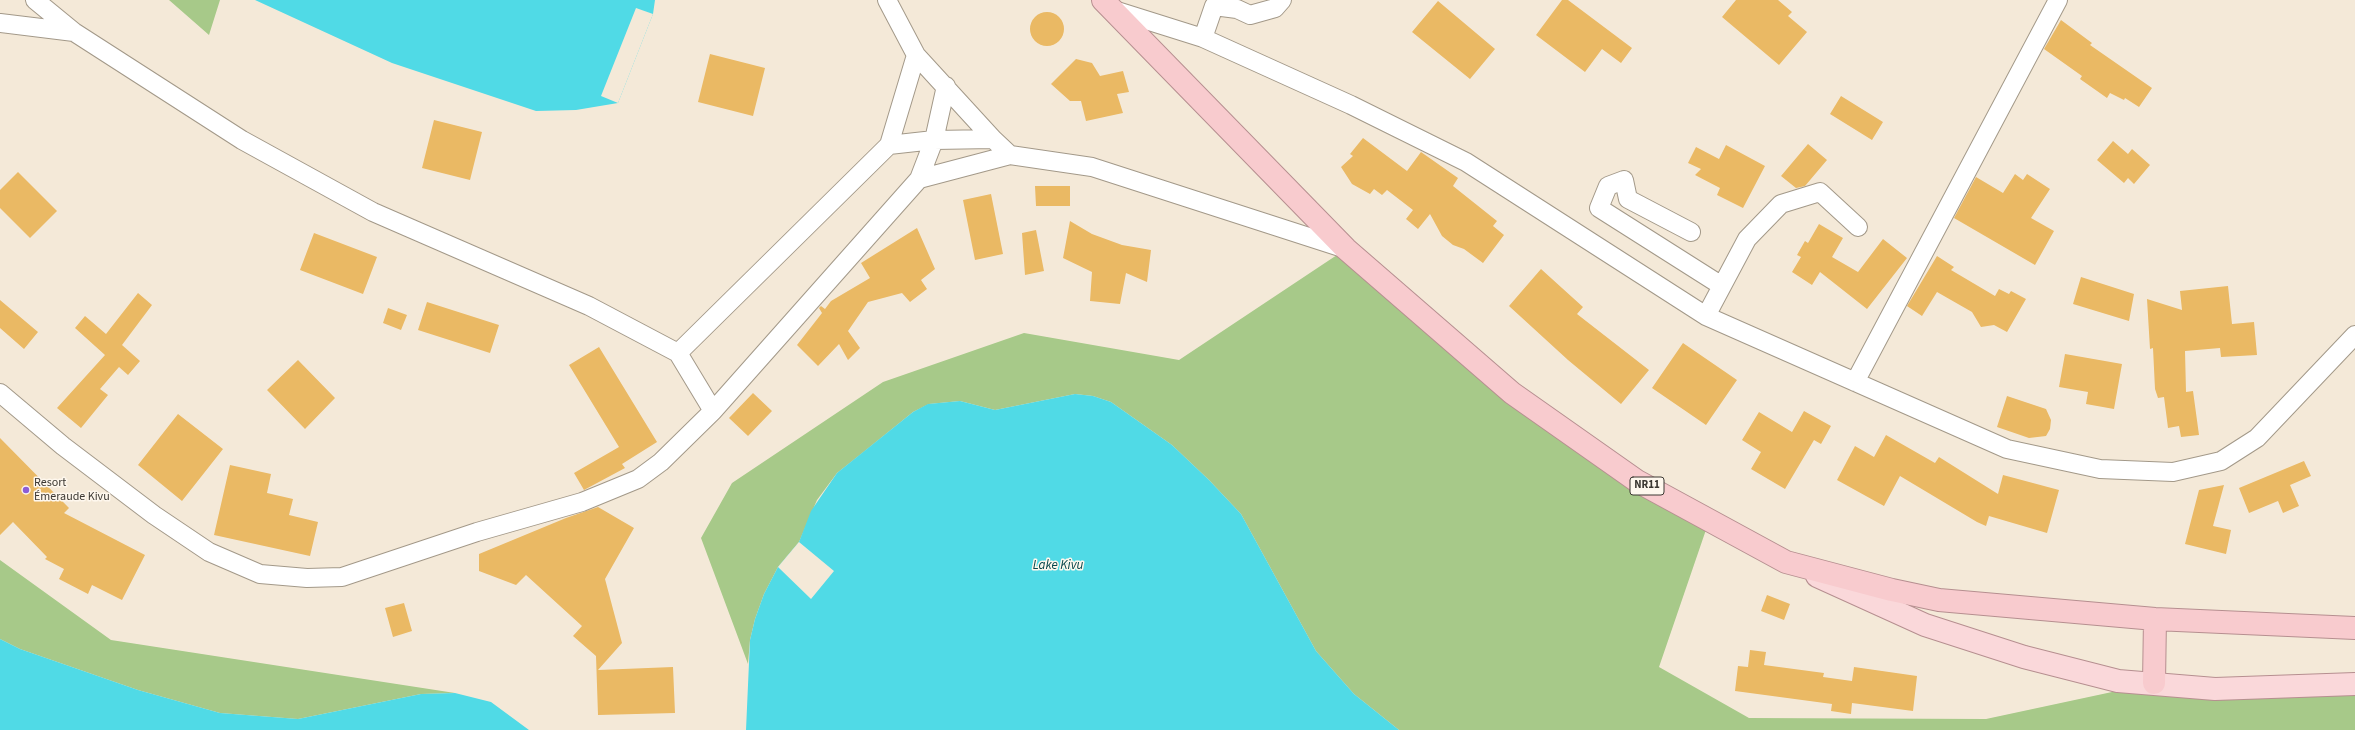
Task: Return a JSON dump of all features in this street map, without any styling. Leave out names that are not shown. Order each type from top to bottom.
[{"type":"highway","name":"NR11","points":[[1108,5],[1346,249],[1512,393],[1637,481],[1786,562],[1892,590],[1939,600],[2155,619],[2355,628]]},
{"type":"highway","points":[[2154,683],[2155,619]]},
{"type":"main road","points":[[1786,562],[1925,625],[2024,657],[2118,681],[2215,689],[2355,684]]},
{"type":"street","points":[[887,0],[916,55],[946,86],[993,140],[1010,155]]},
{"type":"street","points":[[1203,38],[1215,3],[1237,9],[1250,15],[1275,8],[1282,0]]},
{"type":"street","points":[[1855,382],[2058,0]]},
{"type":"street","points":[[46,3],[74,32],[242,140],[373,212],[589,306],[678,353],[713,412]]},
{"type":"street","points":[[1108,5],[1203,38],[1350,105],[1466,162],[1706,316],[2007,449],[2100,470],[2173,472],[2221,461],[2257,438],[2355,335]]},
{"type":"street","points":[[0,23],[74,32]]},
{"type":"street","points":[[678,353],[890,144],[916,55]]},
{"type":"street","points":[[0,393],[63,446],[154,514],[209,552],[260,574],[307,578],[342,577],[477,532],[582,502],[638,479],[661,462],[713,412],[918,178],[934,140],[946,86]]},
{"type":"street","points":[[890,144],[934,140],[993,140]]},
{"type":"street","points":[[918,178],[1010,155],[1092,167],[1346,249]]},
{"type":"street","points":[[1690,232],[1628,200],[1624,180],[1608,186],[1599,208],[1722,286]]},
{"type":"street","points":[[1706,316],[1747,239],[1781,204],[1820,192],[1858,227]]},
{"type":"green space","points":[[169,0],[220,0],[209,35]]},
{"type":"green space","points":[[1346,249],[1512,393],[1709,521],[1659,667],[1749,718],[1986,719],[2154,683],[2355,684],[2355,730],[1399,730],[1354,694],[1316,651],[1241,514],[1209,480],[1172,445],[1111,402],[1093,396],[1075,394],[995,410],[960,401],[929,404],[913,412],[837,473],[817,500],[799,542],[778,567],[764,594],[755,619],[750,640],[748,664],[701,538],[732,483],[883,382],[1024,333],[1179,360]]},
{"type":"green space","points":[[0,560],[111,640],[455,693],[421,694],[298,719],[220,713],[138,690],[20,649],[0,639]]},
{"type":"water","points":[[255,0],[655,0],[653,14],[618,103],[576,110],[536,111],[392,63]]},
{"type":"water","name":"Lake Kivu","points":[[1075,394],[1093,396],[1111,402],[1172,445],[1209,480],[1241,514],[1316,651],[1354,694],[1399,730],[746,730],[750,640],[755,619],[764,594],[778,567],[799,542],[811,511],[837,473],[913,412],[928,404],[960,401],[995,410]]},
{"type":"water","points":[[0,639],[20,649],[138,690],[220,713],[298,719],[421,694],[455,693],[491,702],[529,730],[0,730]]},
{"type":"pier","points":[[636,8],[653,14],[618,103],[601,96]]},
{"type":"pier","points":[[799,542],[834,571],[811,599],[778,567]]},
{"type":"building","points":[[1562,0],[1568,0],[1632,48],[1621,63],[1602,49],[1585,72],[1536,35]]},
{"type":"building","points":[[1736,0],[1778,0],[1792,12],[1788,16],[1807,32],[1779,65],[1722,17]]},
{"type":"building","points":[[1438,1],[1495,49],[1470,79],[1412,32]]},
{"type":"building","points":[[1044,12],[1050,12],[1059,17],[1063,23],[1063,35],[1059,41],[1050,46],[1044,46],[1035,41],[1030,32],[1030,26],[1035,17]]},
{"type":"building","points":[[2061,20],[2092,43],[2090,45],[2152,88],[2139,107],[2125,98],[2124,100],[2110,93],[2107,98],[2080,79],[2082,76],[2044,49]]},
{"type":"building","points":[[710,54],[765,68],[753,116],[698,102]]},
{"type":"building","points":[[1076,59],[1092,63],[1100,76],[1123,71],[1129,92],[1117,94],[1123,113],[1086,121],[1081,101],[1070,101],[1051,84]]},
{"type":"building","points":[[1841,96],[1883,122],[1872,140],[1830,114]]},
{"type":"building","points":[[434,120],[482,132],[470,180],[422,168]]},
{"type":"building","points":[[1363,138],[1407,171],[1421,152],[1458,178],[1453,186],[1497,221],[1493,226],[1504,235],[1483,263],[1464,249],[1453,245],[1442,236],[1430,214],[1418,229],[1406,219],[1413,210],[1387,190],[1382,195],[1374,189],[1370,194],[1352,184],[1341,167],[1353,156],[1350,154]]},
{"type":"building","points":[[2113,141],[2128,154],[2132,149],[2150,165],[2134,184],[2128,178],[2124,183],[2097,160]]},
{"type":"building","points":[[1808,144],[1827,160],[1805,186],[1796,188],[1781,176]]},
{"type":"building","points":[[1726,145],[1765,166],[1743,208],[1717,195],[1720,188],[1695,175],[1701,169],[1688,163],[1696,147],[1719,159]]},
{"type":"building","points":[[18,172],[57,211],[30,238],[0,208],[0,190]]},
{"type":"building","points":[[2015,174],[2023,180],[2027,174],[2050,189],[2031,218],[2054,231],[2035,265],[1954,218],[1976,177],[2003,193]]},
{"type":"building","points":[[1035,186],[1070,186],[1070,206],[1036,206]]},
{"type":"building","points":[[991,194],[1003,254],[975,260],[963,200]]},
{"type":"building","points":[[1070,221],[1092,234],[1122,245],[1151,250],[1147,282],[1126,273],[1120,304],[1090,301],[1092,272],[1063,258]]},
{"type":"building","points":[[1819,224],[1843,238],[1832,257],[1858,272],[1883,239],[1907,258],[1867,309],[1820,272],[1812,285],[1792,272],[1801,257],[1797,255],[1805,241],[1808,243]]},
{"type":"building","points":[[917,228],[935,269],[921,280],[927,289],[910,302],[902,293],[868,302],[848,331],[860,348],[848,360],[839,344],[818,366],[797,345],[822,313],[819,308],[821,306],[825,309],[831,301],[870,278],[861,263]]},
{"type":"building","points":[[1036,230],[1044,271],[1025,275],[1022,233]]},
{"type":"building","points":[[314,233],[377,257],[363,294],[300,270]]},
{"type":"building","points":[[1937,256],[1954,267],[1951,270],[1995,296],[1999,289],[2009,294],[2011,291],[2026,299],[2007,332],[1994,325],[1981,327],[1972,312],[1937,292],[1922,316],[1907,306]]},
{"type":"building","points":[[1541,269],[1583,307],[1577,314],[1649,370],[1621,404],[1568,360],[1509,306]]},
{"type":"building","points":[[2081,277],[2134,294],[2129,321],[2073,304]]},
{"type":"building","points":[[2228,286],[2232,324],[2254,322],[2257,355],[2221,357],[2220,348],[2185,351],[2186,392],[2193,391],[2199,435],[2181,437],[2179,426],[2168,428],[2164,397],[2158,398],[2155,389],[2153,348],[2150,349],[2147,299],[2182,310],[2180,291]]},
{"type":"building","points":[[138,293],[152,305],[122,345],[140,361],[128,375],[119,367],[100,389],[108,395],[81,428],[57,408],[105,355],[75,328],[85,316],[106,334]]},
{"type":"building","points":[[0,300],[38,332],[24,349],[0,328]]},
{"type":"building","points":[[427,302],[499,325],[490,353],[418,330]]},
{"type":"building","points":[[388,308],[407,315],[401,330],[383,323]]},
{"type":"building","points":[[1683,343],[1737,380],[1706,425],[1652,388]]},
{"type":"building","points":[[599,347],[657,442],[622,464],[625,468],[584,490],[574,473],[619,447],[569,365]]},
{"type":"building","points":[[2065,354],[2122,364],[2114,409],[2086,404],[2088,392],[2059,387]]},
{"type":"building","points":[[298,360],[335,398],[305,429],[267,390]]},
{"type":"building","points":[[753,393],[772,411],[748,436],[729,418]]},
{"type":"building","points":[[2007,396],[2046,409],[2051,420],[2050,429],[2046,436],[2029,438],[1997,427]]},
{"type":"building","points":[[1804,411],[1831,426],[1821,444],[1814,440],[1785,489],[1751,469],[1761,452],[1742,440],[1759,412],[1792,432]]},
{"type":"building","points":[[178,414],[223,449],[182,501],[138,465]]},
{"type":"building","points":[[1886,435],[1935,463],[1939,457],[1998,494],[2003,475],[2059,490],[2047,533],[1989,516],[1986,526],[1900,476],[1884,506],[1837,480],[1855,446],[1874,457]]},
{"type":"building","points":[[0,438],[69,508],[64,513],[145,555],[122,600],[92,585],[88,594],[59,579],[64,569],[45,559],[47,557],[13,522],[0,535]]},
{"type":"building","points":[[2304,461],[2311,476],[2290,485],[2299,506],[2283,513],[2278,501],[2249,513],[2239,488]]},
{"type":"building","points":[[230,465],[271,474],[267,493],[293,499],[289,515],[318,522],[310,556],[214,535]]},
{"type":"building","points":[[2224,485],[2213,526],[2231,530],[2226,554],[2185,544],[2199,490]]},
{"type":"building","points":[[598,507],[634,528],[605,579],[622,643],[598,670],[673,667],[675,713],[598,715],[596,656],[573,636],[582,626],[526,575],[516,585],[479,571],[479,554],[566,518]]},
{"type":"building","points":[[1767,595],[1790,604],[1784,620],[1761,611]]},
{"type":"building","points":[[404,603],[412,631],[393,637],[385,608]]},
{"type":"building","points":[[1750,650],[1766,652],[1764,665],[1824,673],[1823,677],[1852,681],[1854,667],[1917,676],[1913,711],[1852,703],[1851,714],[1831,711],[1832,704],[1735,691],[1738,666],[1748,667]]},
{"type":"place","name":"Resort Émeraude Kivu","points":[[26,490]]}]
